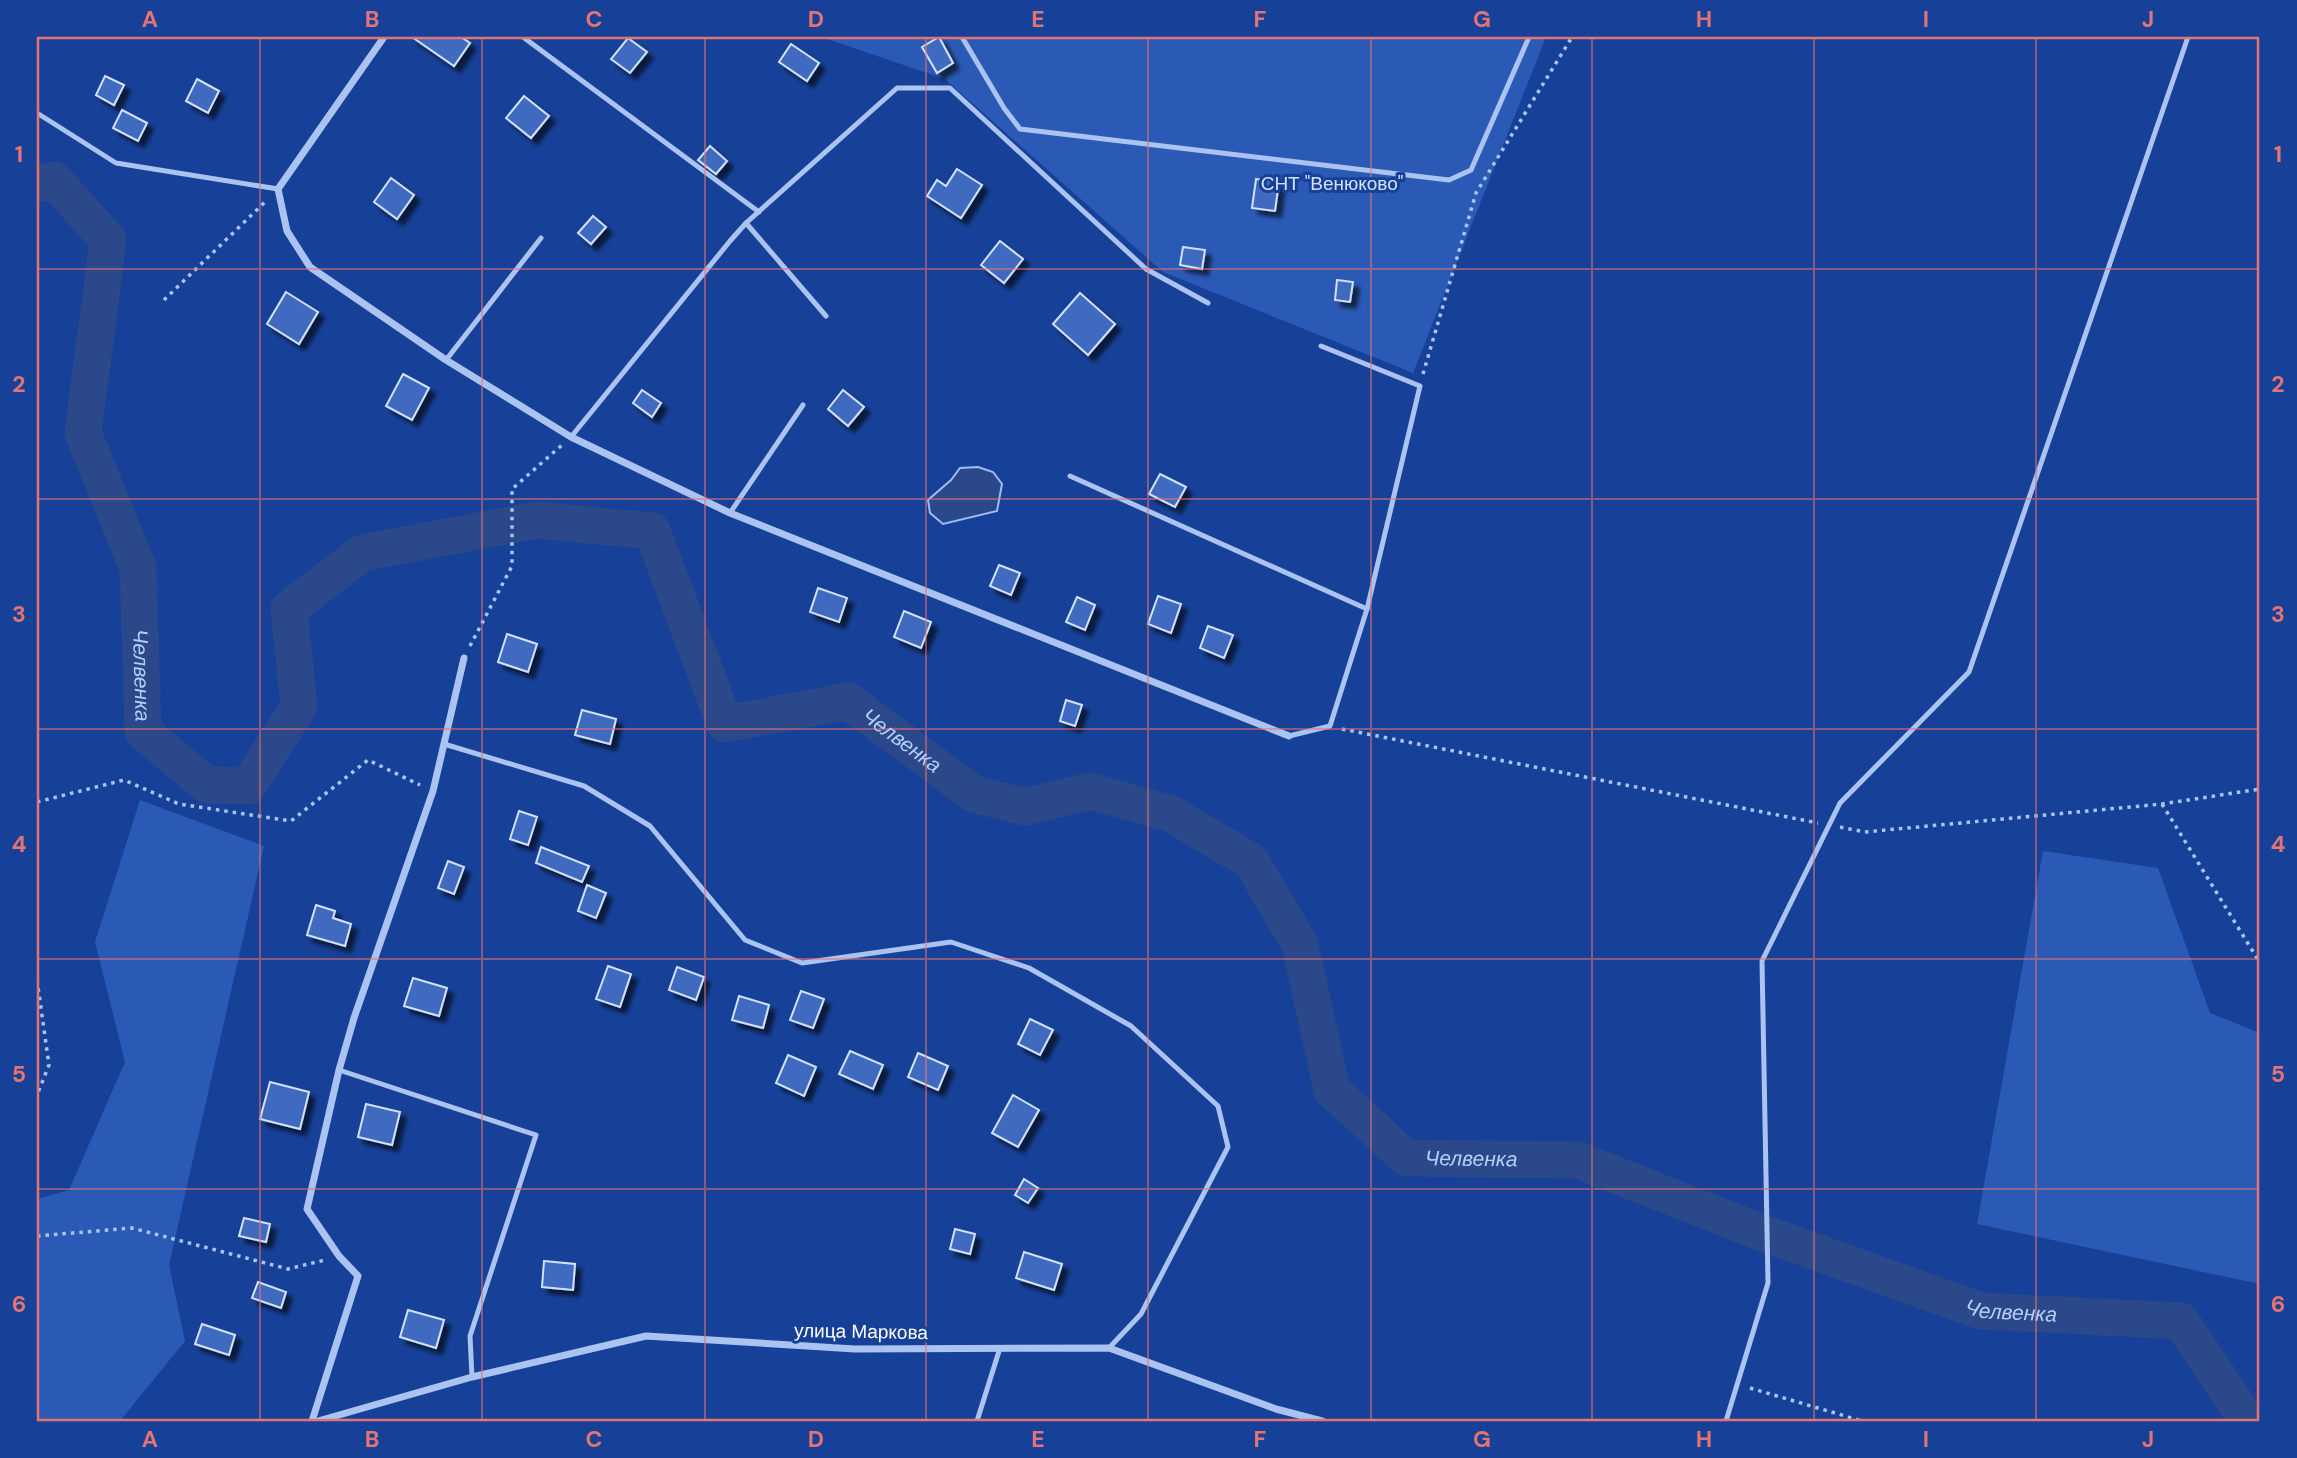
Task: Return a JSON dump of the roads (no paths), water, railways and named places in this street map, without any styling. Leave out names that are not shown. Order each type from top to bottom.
[{"type":"street","points":[[384,37],[278,189],[287,231],[310,267],[446,360],[571,437],[730,513],[1289,736]]},
{"type":"street","points":[[312,1421],[358,1276],[339,1256],[307,1209],[338,1070],[433,791],[464,658]]},
{"type":"street","name":"улица Маркова","points":[[318,1421],[472,1377],[646,1336],[855,1349],[1109,1348]]},
{"type":"street","points":[[1109,1348],[1276,1409],[1322,1421]]},
{"type":"lane","points":[[523,37],[759,212]]},
{"type":"lane","points":[[962,37],[1004,108],[1020,129],[1449,180],[1471,170],[1529,37]]},
{"type":"lane","points":[[1726,1421],[1768,1283],[1762,961],[1840,803],[1969,672],[2188,37]]},
{"type":"lane","points":[[571,437],[746,223],[897,88],[950,88],[1146,269],[1208,303]]},
{"type":"lane","points":[[37,113],[116,163],[278,189]]},
{"type":"lane","points":[[746,223],[826,316]]},
{"type":"lane","points":[[446,360],[541,238]]},
{"type":"lane","points":[[1289,736],[1329,726],[1367,609],[1420,386],[1321,346]]},
{"type":"lane","points":[[730,513],[803,405]]},
{"type":"lane","points":[[1070,476],[1367,609]]},
{"type":"lane","points":[[443,744],[584,786],[649,827],[745,940],[802,962],[951,942],[1029,968],[1131,1026],[1218,1106],[1228,1147],[1141,1314],[1109,1348]]},
{"type":"lane","points":[[338,1070],[536,1135],[470,1336],[472,1377]]},
{"type":"lane","points":[[977,1421],[1000,1348]]},
{"type":"waterway","name":"Челвенка","points":[[37,184],[54,180],[108,240],[83,433],[138,568],[143,732],[207,785],[248,786],[299,706],[289,609],[362,553],[536,520],[652,531],[725,724],[848,701],[974,794],[1025,807],[1090,791],[1171,814],[1251,861],[1300,945],[1332,1090],[1406,1158],[1578,1160],[1760,1232],[1981,1311],[2181,1321],[2243,1414],[2252,1421]]},
{"type":"park label","name":"СНТ \"Венюково\"","points":[[1332,183]]}]
